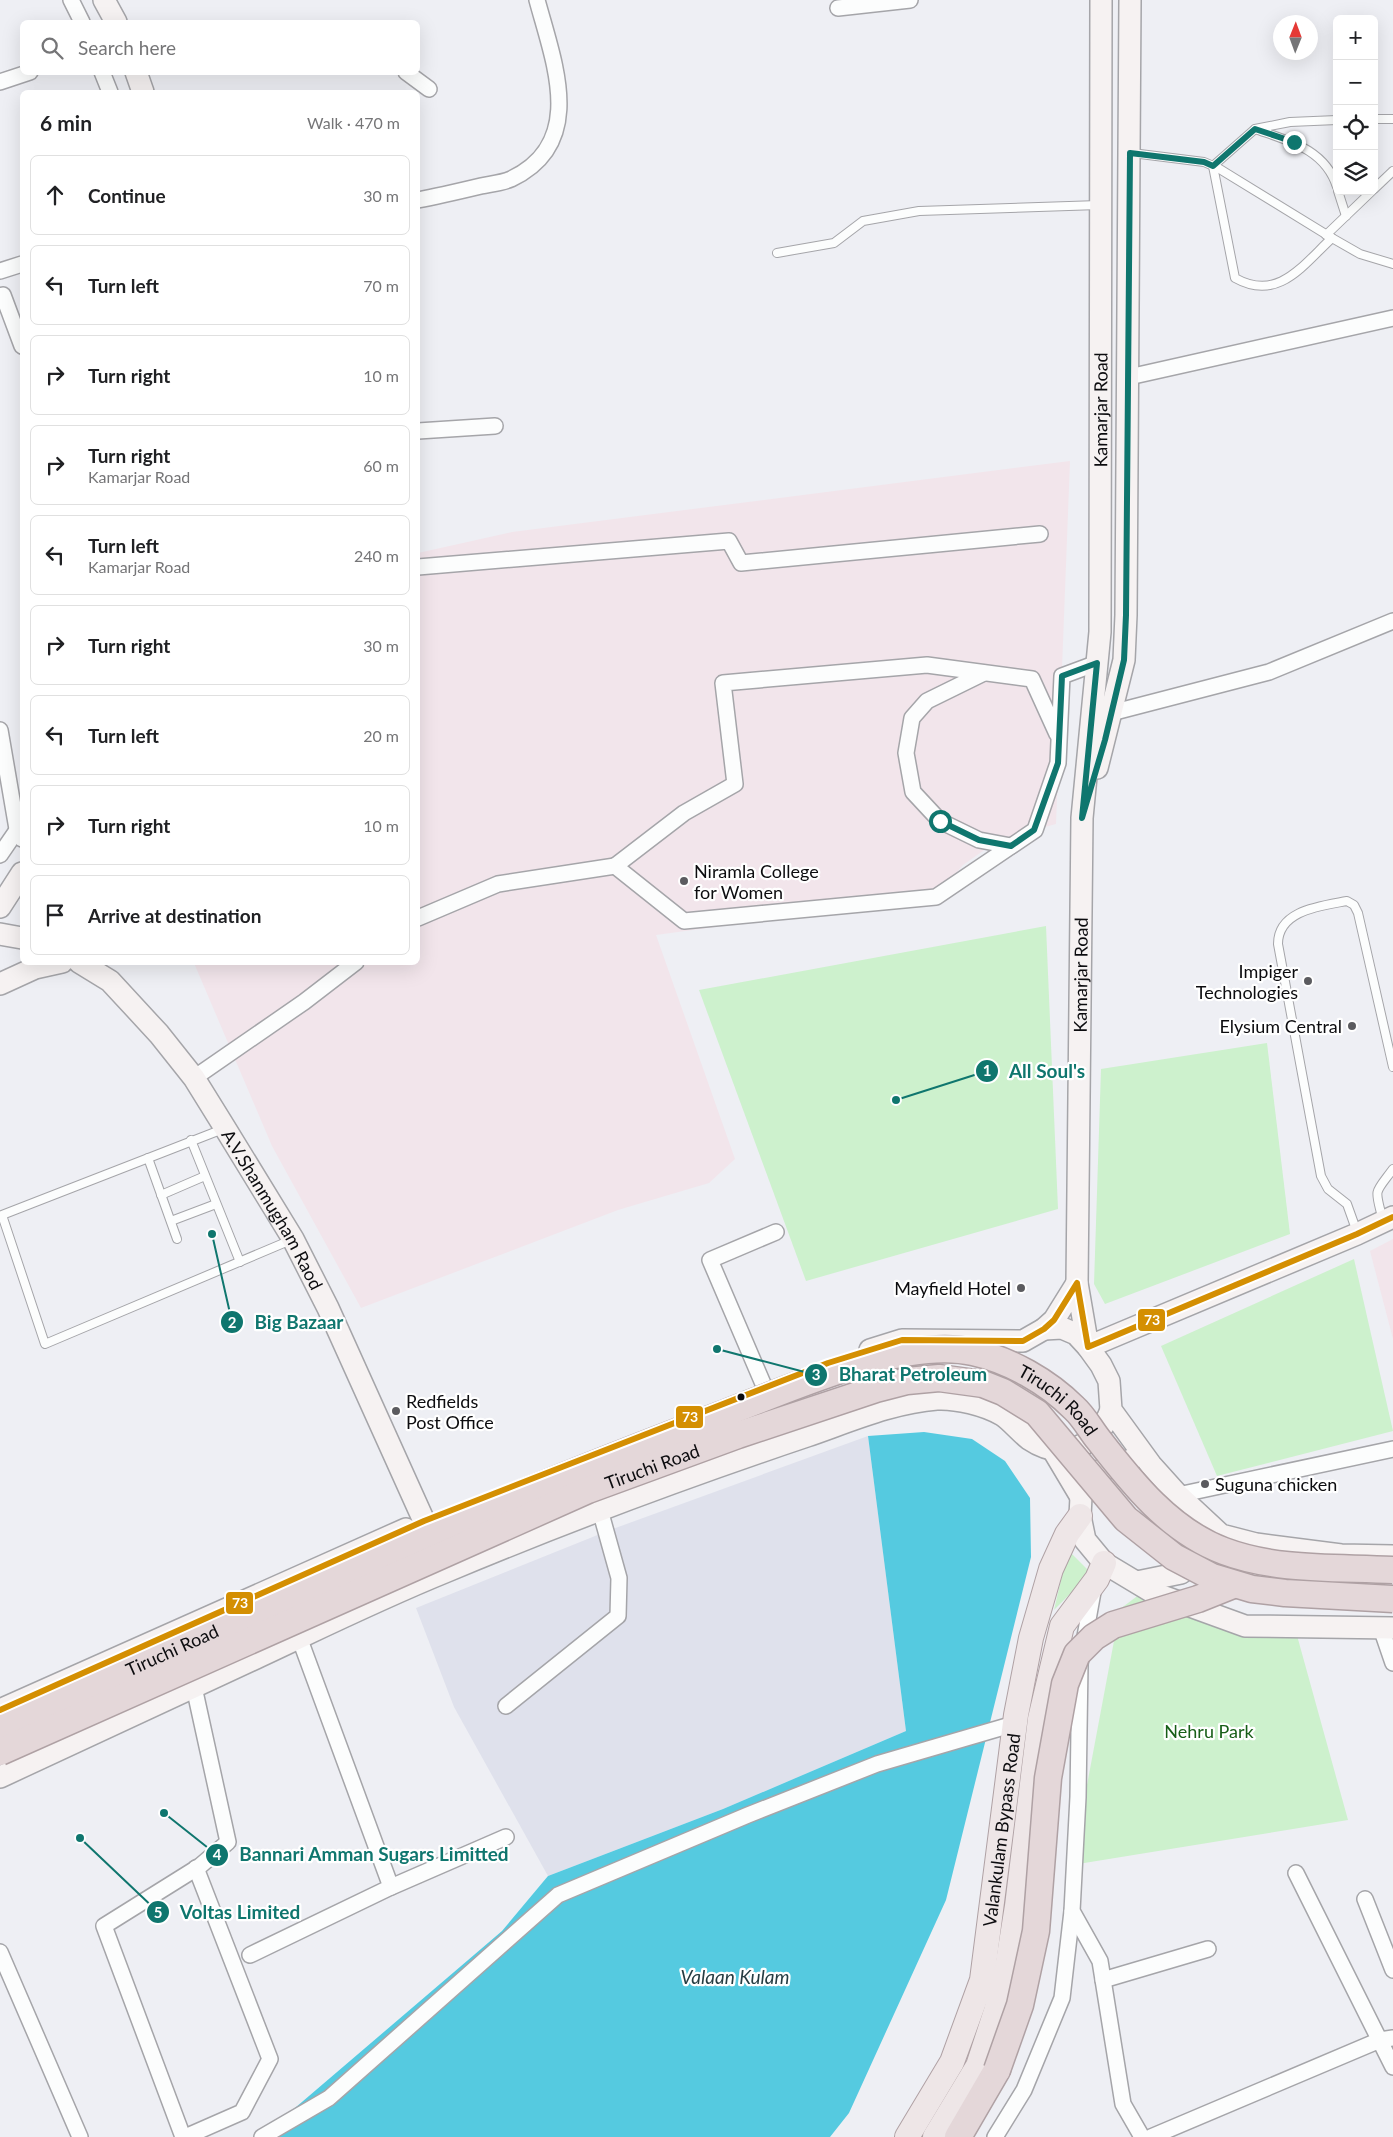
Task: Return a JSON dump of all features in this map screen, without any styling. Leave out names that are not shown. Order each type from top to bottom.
[{"type":"highway","name":"Tiruchi Road","points":[[0,1726],[466,1517],[576,1471],[863,1362],[944,1348],[975,1352],[1005,1363],[1031,1376],[1062,1398],[1077,1410],[1098,1440],[1150,1502],[1184,1530],[1222,1550],[1254,1560],[1290,1565],[1393,1570]]},
{"type":"highway","name":"Tiruchi Road","points":[[0,1752],[588,1490],[748,1432],[876,1389],[907,1381],[939,1378],[983,1384],[1003,1392],[1037,1413],[1126,1519],[1174,1557],[1233,1585],[1285,1593],[1393,1599]]},
{"type":"highway","points":[[958,2137],[997,2070],[1020,2005],[1036,1931],[1048,1778],[1065,1684],[1077,1654],[1094,1637],[1113,1626],[1148,1612],[1198,1599],[1233,1585]]},
{"type":"main road","name":"Valankulam Bypass Road","points":[[907,2137],[952,2062],[982,1980],[1014,1724],[1031,1638],[1052,1569],[1080,1507]]},
{"type":"main road","name":"Valankulam Bypass Road","points":[[935,2137],[978,2066],[996,2011],[1007,1968],[1017,1906],[1042,1710],[1062,1626],[1100,1571]]},
{"type":"street","points":[[71,0],[81,20]]},
{"type":"street","points":[[104,0],[115,20]]},
{"type":"street","points":[[420,200],[510,180],[536,164],[553,142],[560,116],[554,65],[537,0]]},
{"type":"street","points":[[838,8],[910,0]]},
{"type":"street","name":"Kamarjar Road","points":[[1088,1347],[1077,1283],[1082,818],[1100,632],[1101,0]]},
{"type":"street","name":"Kamarjar Road","points":[[1082,818],[1124,660],[1129,377],[1130,0]]},
{"type":"street","points":[[0,82],[21,75]]},
{"type":"street","points":[[103,75],[109,90]]},
{"type":"street","points":[[137,75],[142,90]]},
{"type":"street","points":[[410,75],[429,89]]},
{"type":"street","points":[[0,271],[20,265]]},
{"type":"street","points":[[2,294],[20,341]]},
{"type":"street","points":[[1129,377],[1393,318]]},
{"type":"street","points":[[420,431],[495,426]]},
{"type":"street","points":[[420,567],[729,541],[741,563],[1040,534]]},
{"type":"street","points":[[1111,713],[1269,672],[1393,621]]},
{"type":"street","points":[[615,866],[684,921],[936,897],[1034,830],[1058,763],[1062,676],[1097,663]]},
{"type":"street","points":[[420,917],[498,884],[615,866],[684,813],[734,784],[723,683],[927,665],[1032,679],[1059,738]]},
{"type":"street","points":[[984,673],[927,701],[912,718],[906,753],[913,792],[940,821],[979,840],[1011,846]]},
{"type":"street","points":[[0,730],[20,825]]},
{"type":"street","points":[[0,855],[20,831]]},
{"type":"street","points":[[0,907],[20,877]]},
{"type":"street","points":[[0,934],[20,938]]},
{"type":"street","points":[[0,984],[35,968],[48,965]]},
{"type":"street","name":"A.V.Shanmugham Raod","points":[[83,965],[110,981],[159,1034],[194,1078],[225,1128],[293,1239],[328,1308],[424,1521]]},
{"type":"street","points":[[194,1078],[304,1002],[352,965]]},
{"type":"street","points":[[1088,1347],[1357,1234],[1388,1219]]},
{"type":"street","points":[[764,1386],[710,1260],[776,1232]]},
{"type":"street","points":[[1004,1415],[999,1401],[1001,1373],[1012,1349],[1044,1329],[1054,1320],[1077,1283]]},
{"type":"street","points":[[995,2137],[1024,2090],[1062,1998],[1072,1911],[1078,1797],[1080,1664],[1090,1601],[1100,1571],[1085,1540],[1080,1507],[1053,1450],[1078,1447],[1094,1440],[1105,1426],[1111,1410],[1109,1381],[1101,1365],[1088,1347],[1076,1334],[1062,1328],[1044,1329]]},
{"type":"street","points":[[0,1710],[424,1521],[764,1386],[828,1363],[902,1340],[1022,1341]]},
{"type":"street","name":"Tiruchi Road","points":[[0,1777],[443,1572],[600,1510],[751,1455],[887,1409],[938,1399],[974,1404],[1004,1415],[1015,1428],[1032,1441],[1053,1450]]},
{"type":"street","points":[[1111,1410],[1145,1456],[1178,1495],[1221,1535],[1256,1544],[1341,1555],[1393,1556]]},
{"type":"street","points":[[1178,1495],[1393,1449]]},
{"type":"street","points":[[1080,1507],[1098,1471],[1145,1456]]},
{"type":"street","points":[[506,1706],[618,1616],[619,1578],[600,1510]]},
{"type":"street","points":[[1137,1582],[1181,1573],[1203,1555],[1221,1535]]},
{"type":"street","points":[[1100,1571],[1137,1582],[1154,1592],[1245,1626],[1387,1628],[1393,1663]]},
{"type":"street","points":[[300,1637],[390,1887]]},
{"type":"street","points":[[194,1687],[228,1842],[196,1868],[104,1926],[184,2137],[242,2112],[270,2059],[196,1868]]},
{"type":"street","points":[[262,2137],[329,2098],[558,1895],[748,1815],[876,1764],[1014,1724]]},
{"type":"street","points":[[250,1955],[390,1887],[506,1837]]},
{"type":"street","points":[[1296,1873],[1387,2039],[1393,2067]]},
{"type":"street","points":[[1365,1899],[1393,1970]]},
{"type":"street","points":[[1072,1911],[1100,1960],[1123,2104],[1142,2137]]},
{"type":"street","points":[[1103,1980],[1208,1949]]},
{"type":"street","points":[[0,1952],[80,2137]]},
{"type":"street","points":[[1151,2137],[1387,2039]]},
{"type":"lane","points":[[1378,119],[1393,119]]},
{"type":"lane","points":[[1213,166],[1255,129],[1290,122],[1333,120]]},
{"type":"lane","points":[[1255,129],[1310,151],[1324,161],[1333,179]]},
{"type":"lane","points":[[1130,153],[1204,162],[1360,254],[1393,264]]},
{"type":"lane","points":[[1213,166],[1235,278],[1246,284],[1263,287],[1283,283],[1368,195]]},
{"type":"lane","points":[[1378,185],[1393,171]]},
{"type":"lane","points":[[1339,195],[1346,216]]},
{"type":"lane","points":[[777,253],[834,243],[863,222],[920,211],[1101,204]]},
{"type":"lane","points":[[1357,1234],[1347,1204],[1328,1189],[1321,1176],[1278,944],[1278,934],[1282,925],[1291,916],[1320,906],[1347,901],[1354,905],[1358,913],[1393,1067]]},
{"type":"lane","points":[[225,1128],[2,1215],[45,1344],[293,1239]]},
{"type":"lane","points":[[191,1140],[240,1262]]},
{"type":"lane","points":[[148,1158],[178,1239]]},
{"type":"lane","points":[[1388,1219],[1376,1192],[1382,1180],[1393,1169]]},
{"type":"lane","points":[[162,1195],[205,1176]]},
{"type":"lane","points":[[171,1221],[216,1204]]},
{"type":"shaded area","name":"Niramla College for Women","points":[[1070,461],[1056,824],[1000,839],[963,865],[936,897],[656,935],[735,1159],[709,1183],[618,1210],[361,1308],[272,1146],[195,965],[420,965],[420,553],[512,532]]},
{"type":"shaded area","points":[[1393,1239],[1393,1339],[1370,1251]]},
{"type":"shaded area","points":[[868,1436],[906,1731],[723,1809],[548,1876],[454,1707],[416,1608],[610,1530]]},
{"type":"green space","points":[[1046,926],[1058,1209],[806,1281],[699,990]]},
{"type":"green space","points":[[1267,1043],[1290,1234],[1105,1304],[1094,1284],[1101,1069]]},
{"type":"green space","points":[[1354,1259],[1393,1431],[1217,1476],[1161,1346]]},
{"type":"green space","points":[[1068,1550],[1091,1573],[1054,1610]]},
{"type":"green space","name":"Nehru Park","points":[[1148,1588],[1251,1621],[1293,1621],[1348,1820],[1072,1865],[1120,1609]]},
{"type":"water","name":"Valaan Kulam","points":[[924,1432],[972,1439],[1005,1461],[1030,1498],[1031,1557],[946,1900],[849,2113],[830,2137],[261,2137],[502,1931],[548,1876],[723,1809],[906,1731],[868,1436]]},
{"type":"transit line","name":"73","points":[[0,1710],[424,1521],[828,1363],[902,1340],[1023,1341],[1044,1329],[1054,1320],[1077,1283],[1088,1347],[1357,1234],[1393,1217]]},
{"type":"place","name":"Niramla College for Women","points":[[684,881]]},
{"type":"place","name":"Impiger Technologies","points":[[1308,981]]},
{"type":"place","name":"Elysium Central","points":[[1352,1026]]},
{"type":"place","name":"All Soul's","points":[[896,1100]]},
{"type":"place","name":"Big Bazaar","points":[[212,1234]]},
{"type":"place","name":"Mayfield Hotel","points":[[1021,1288]]},
{"type":"place","name":"Bharat Petroleum","points":[[717,1349]]},
{"type":"place","name":"Redfields Post Office","points":[[396,1411]]},
{"type":"place","name":"Suguna chicken","points":[[1205,1484]]},
{"type":"place","name":"Bannari Amman Sugars Limitted","points":[[164,1813]]},
{"type":"place","name":"Voltas Limited","points":[[80,1838]]},
{"type":"route","points":[[940,821],[979,840],[1011,846],[1034,830],[1058,763],[1062,676],[1097,663],[1082,818],[1105,740],[1124,660],[1126,615],[1130,153],[1204,162],[1213,166],[1255,129],[1294,142]]}]
